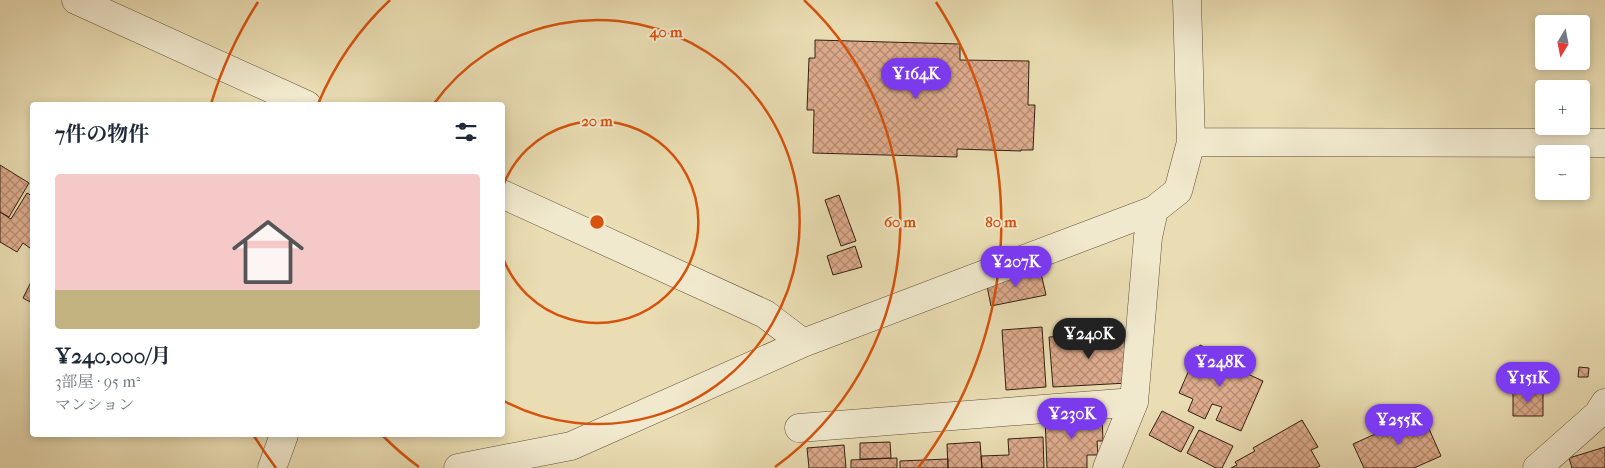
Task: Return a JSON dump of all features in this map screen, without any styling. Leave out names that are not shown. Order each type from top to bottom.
[{"type":"street","points":[[76,0],[300,102]]},
{"type":"street","points":[[458,468],[571,446],[803,343],[1154,210],[1178,191],[1191,142],[1187,0]]},
{"type":"street","points":[[1191,142],[1605,143]]},
{"type":"street","points":[[505,195],[766,314],[803,343]]},
{"type":"street","points":[[1107,468],[1134,402],[1148,237],[1154,210]]},
{"type":"street","points":[[799,428],[1134,402]]},
{"type":"street","points":[[1537,468],[1598,414],[1605,403]]},
{"type":"street","points":[[272,468],[283,437]]},
{"type":"building","points":[[815,40],[960,44],[960,60],[1029,61],[1028,105],[1035,105],[1033,150],[957,149],[957,157],[813,153],[814,110],[807,110],[809,58],[815,58]]},
{"type":"building","points":[[0,165],[29,183],[9,217],[0,212]]},
{"type":"building","points":[[27,193],[30,195],[30,248],[23,243],[17,252],[0,242],[0,212],[11,219]]},
{"type":"building","points":[[839,195],[856,241],[841,246],[825,200]]},
{"type":"building","points":[[855,246],[862,267],[833,275],[827,256]]},
{"type":"building","points":[[1040,269],[1046,295],[991,306],[986,281]]},
{"type":"building","points":[[30,284],[30,302],[23,298]]},
{"type":"building","points":[[1042,327],[1046,387],[1006,390],[1002,330]]},
{"type":"building","points":[[1124,332],[1128,383],[1053,387],[1049,337]]},
{"type":"building","points":[[1200,345],[1231,359],[1228,365],[1263,381],[1241,431],[1216,420],[1222,407],[1212,404],[1205,419],[1188,411],[1193,399],[1179,393]]},
{"type":"building","points":[[1579,367],[1589,368],[1588,377],[1578,377]]},
{"type":"building","points":[[1513,391],[1543,392],[1543,416],[1513,416]]},
{"type":"building","points":[[1162,411],[1194,427],[1181,452],[1149,435]]},
{"type":"building","points":[[1422,413],[1441,456],[1414,468],[1364,468],[1353,444]]},
{"type":"building","points":[[1102,414],[1103,441],[1097,441],[1098,455],[1087,455],[1087,468],[1047,468],[1045,417]]},
{"type":"building","points":[[1302,420],[1318,447],[1311,450],[1320,466],[1316,468],[1231,468],[1237,465],[1235,462],[1255,451],[1253,448]]},
{"type":"building","points":[[1199,430],[1233,446],[1222,468],[1216,468],[1187,453]]},
{"type":"building","points":[[1043,437],[1044,468],[982,468],[981,456],[1009,455],[1008,439]]},
{"type":"building","points":[[890,442],[891,458],[860,459],[860,443]]},
{"type":"building","points":[[980,442],[982,468],[948,468],[947,444]]},
{"type":"building","points":[[844,445],[846,468],[809,468],[807,448]]},
{"type":"building","points":[[1605,447],[1605,468],[1572,468],[1569,458]]},
{"type":"building","points":[[897,458],[897,468],[851,468],[851,460]]},
{"type":"building","points":[[948,459],[948,468],[900,468],[900,461]]}]
